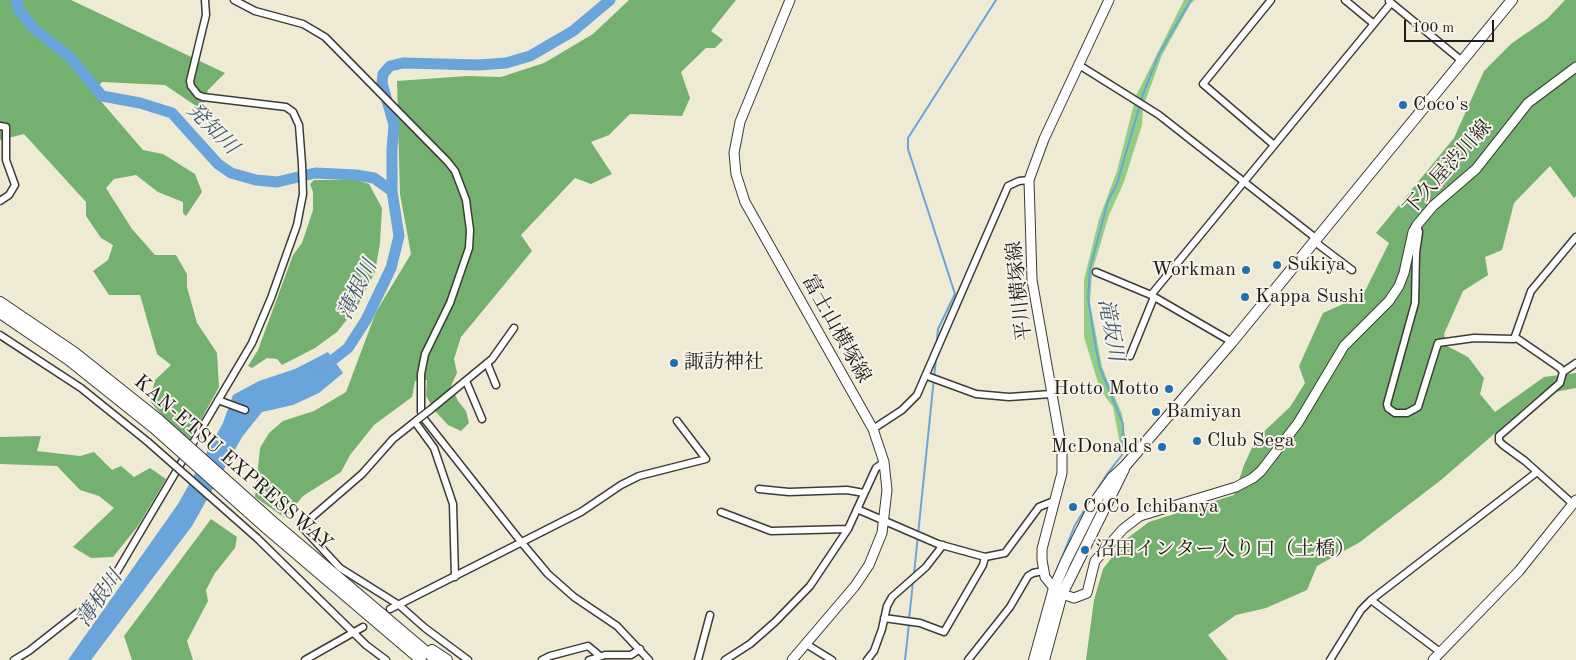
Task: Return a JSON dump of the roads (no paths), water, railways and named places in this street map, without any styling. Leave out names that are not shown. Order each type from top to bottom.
[{"type":"highway","points":[[1034,660],[1058,591],[1097,499],[1112,478],[1125,466],[1232,342],[1512,0]]},
{"type":"highway","name":"KAN-ETSU EXPRESSWAY","points":[[0,302],[75,353],[421,660]]},
{"type":"highway","name":"KAN-ETSU EXPRESSWAY","points":[[0,313],[157,424]]},
{"type":"highway","name":"KAN-ETSU EXPRESSWAY","points":[[269,525],[436,660]]},
{"type":"highway","points":[[1044,660],[1058,591]]},
{"type":"highway","points":[[364,601],[447,660]]},
{"type":"main road","name":"富士山横塚線","points":[[790,0],[740,122],[734,153],[736,174],[746,202],[873,429],[884,462],[887,490],[885,521],[880,543],[863,576],[792,660]]},
{"type":"main road","name":"平川横塚線","points":[[1058,591],[1048,581],[1044,571],[1042,549],[1062,473],[1062,462],[1032,280],[1029,180],[1044,139],[1109,0]]},
{"type":"main road","name":"下久屋渋川線","points":[[1058,591],[1074,598],[1087,593],[1095,560],[1123,529],[1140,516],[1166,506],[1236,487],[1253,478],[1261,471],[1302,417],[1344,346],[1389,301],[1399,286],[1404,274],[1413,232],[1417,225],[1433,206],[1476,169],[1528,103],[1576,67]]},
{"type":"main road","points":[[1433,660],[1518,571],[1575,502]]},
{"type":"street","points":[[14,660],[29,651],[95,599],[115,575],[252,343],[298,225],[303,194],[302,164],[299,124],[290,109],[203,97],[194,91],[190,81],[206,15],[205,0]]},
{"type":"street","points":[[234,0],[251,9],[283,17],[314,30],[334,45],[356,70],[451,166],[462,185],[466,200],[470,238],[464,266],[450,303],[425,354],[420,374],[419,406],[425,420],[522,544],[557,583],[617,626],[649,660]]},
{"type":"street","points":[[1271,0],[1203,84],[1274,145]]},
{"type":"street","points":[[1345,0],[1374,24]]},
{"type":"street","points":[[1130,356],[1153,296],[1374,24],[1389,1],[1462,61]]},
{"type":"street","points":[[1079,65],[1145,106],[1244,182],[1352,270]]},
{"type":"street","points":[[0,126],[6,127],[6,160],[15,185],[12,192],[0,201]]},
{"type":"street","points":[[873,429],[908,405],[918,395],[1008,186],[1019,181],[1029,180]]},
{"type":"street","points":[[1417,225],[1419,232],[1416,253],[1414,303],[1389,394],[1388,408],[1395,413],[1402,414],[1414,411],[1418,407],[1438,343],[1474,338],[1514,339],[1531,291],[1576,237]]},
{"type":"street","points":[[1096,272],[1153,296],[1232,342]]},
{"type":"street","points":[[468,660],[425,628],[399,605],[340,568],[306,532],[303,526],[362,474],[393,439],[488,363],[514,328]]},
{"type":"street","points":[[0,335],[81,388],[148,442],[257,538],[354,633],[386,660]]},
{"type":"street","points":[[1515,337],[1563,372]]},
{"type":"street","points":[[488,363],[496,385]]},
{"type":"street","points":[[1575,502],[1503,445],[1499,441],[1499,436],[1560,383],[1563,372],[1576,363]]},
{"type":"street","points":[[927,376],[976,394],[1009,397],[1051,394]]},
{"type":"street","points":[[466,381],[482,419]]},
{"type":"street","points":[[218,400],[245,410]]},
{"type":"street","points":[[416,421],[434,448],[453,504],[455,577]]},
{"type":"street","points":[[390,609],[522,544],[581,512],[620,485],[639,476],[706,459],[677,421]]},
{"type":"street","points":[[725,660],[750,644],[784,614],[817,577],[848,529],[876,468],[884,462]]},
{"type":"street","points":[[1330,660],[1361,610],[1371,600],[1537,472]]},
{"type":"street","points":[[759,488],[788,492],[848,490],[864,493]]},
{"type":"street","points":[[857,509],[943,545],[985,557],[1001,556],[1005,553],[1038,507],[1054,500]]},
{"type":"street","points":[[721,512],[771,531],[848,529]]},
{"type":"street","points":[[867,660],[874,650],[887,606],[892,598],[926,567],[943,545]]},
{"type":"street","points":[[884,618],[920,623],[944,632],[983,565],[985,557]]},
{"type":"street","points":[[968,660],[1010,608],[1028,576],[1044,571]]},
{"type":"street","points":[[1371,600],[1440,652]]},
{"type":"street","points":[[698,660],[710,615]]},
{"type":"street","points":[[305,660],[363,627]]},
{"type":"street","points":[[806,644],[832,660]]},
{"type":"street","points":[[542,660],[588,646],[600,656]]},
{"type":"street","points":[[589,660],[600,656],[631,655],[640,649]]},
{"type":"water","points":[[328,352],[343,373],[319,393],[293,405],[262,412],[242,437],[192,526],[91,660],[68,660],[178,504],[223,423],[233,395],[259,381],[295,369]]},
{"type":"waterway","name":"発知川","points":[[16,0],[19,10],[34,29],[70,57],[102,96],[140,103],[172,113],[218,164],[231,173],[256,180],[277,182],[315,173],[356,175],[374,178],[392,191]]},
{"type":"waterway","name":"薄根川","points":[[321,369],[348,348],[366,320],[391,268],[399,236],[392,191],[394,125],[382,83],[383,74],[390,66],[403,63],[479,65],[506,63],[530,56],[573,31],[610,0]]},
{"type":"waterway","points":[[937,340],[938,329],[955,294],[908,149],[908,138],[996,0]]},
{"type":"waterway","name":"滝坂川","points":[[1054,577],[1075,525],[1107,474],[1122,455],[1123,424],[1100,368],[1096,349],[1088,298],[1090,268],[1108,201],[1117,184],[1143,94],[1159,54],[1191,0]]},
{"type":"waterway","points":[[914,574],[936,358]]},
{"type":"waterway","points":[[909,619],[913,582]]},
{"type":"waterway","points":[[905,660],[909,624]]},
{"type":"place","name":"Coco's","points":[[1403,105]]},
{"type":"place","name":"Sukiya","points":[[1277,265]]},
{"type":"place","name":"Workman","points":[[1246,270]]},
{"type":"place","name":"Kappa Sushi","points":[[1245,297]]},
{"type":"place","name":"諏訪神社","points":[[674,363]]},
{"type":"place","name":"Hotto Motto","points":[[1169,389]]},
{"type":"place","name":"Bamiyan","points":[[1156,412]]},
{"type":"place","name":"Club Sega","points":[[1197,441]]},
{"type":"place","name":"McDonald's","points":[[1162,447]]},
{"type":"place","name":"CoCo Ichibanya","points":[[1073,507]]},
{"type":"place","name":"沼田インター入り口（土橋）","points":[[1085,550]]}]
